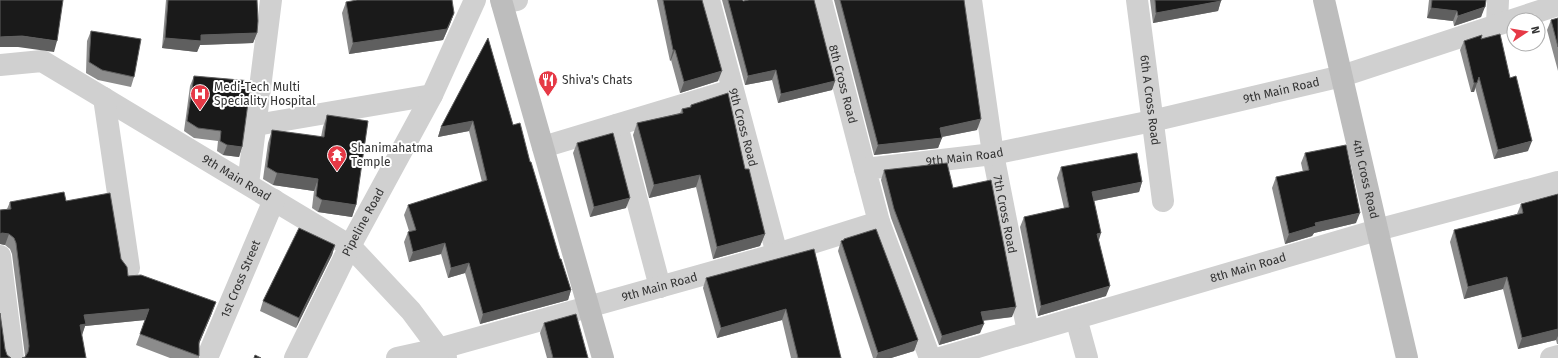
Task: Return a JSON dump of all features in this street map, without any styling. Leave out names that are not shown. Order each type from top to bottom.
[{"type":"main road","name":"4th Cross Road","points":[[1324,0],[1376,230],[1407,358]]},
{"type":"main road","points":[[507,1],[543,146],[603,358]]},
{"type":"street","points":[[248,184],[271,0]]},
{"type":"street","name":"Pipeline Road","points":[[295,358],[350,246],[432,95],[475,0]]},
{"type":"street","name":"9th Cross Road","points":[[709,0],[777,254]]},
{"type":"street","name":"8th Cross Road","points":[[821,0],[865,169]]},
{"type":"street","name":"7th Cross Road","points":[[971,0],[993,154],[1028,332]]},
{"type":"street","name":"6th A Cross Road","points":[[1137,0],[1163,200]]},
{"type":"street","points":[[1497,24],[1498,0]]},
{"type":"street","name":"9th Main Road","points":[[865,169],[993,154],[1152,121],[1342,76],[1558,5]]},
{"type":"street","name":"9th Main Road","points":[[0,65],[42,61],[350,246],[411,311],[442,354]]},
{"type":"street","points":[[543,146],[732,90]]},
{"type":"street","points":[[256,125],[432,95]]},
{"type":"street","points":[[104,98],[129,268]]},
{"type":"street","points":[[617,124],[660,287]]},
{"type":"street","points":[[865,169],[879,222],[930,358]]},
{"type":"street","name":"8th Main Road","points":[[940,358],[1376,230],[1558,182]]},
{"type":"street","name":"1st Cross Street","points":[[208,358],[274,200]]},
{"type":"street","name":"9th Main Road","points":[[397,358],[442,354],[589,307],[777,254],[879,222]]},
{"type":"street","points":[[0,256],[13,358]]},
{"type":"street","points":[[1076,318],[1088,358]]},
{"type":"street","points":[[1551,358],[1558,356]]},
{"type":"building","points":[[0,0],[63,0],[57,41],[22,36],[0,37]]},
{"type":"building","points":[[168,0],[257,0],[257,33],[201,35],[201,41],[165,38]]},
{"type":"building","points":[[357,0],[452,0],[454,13],[447,29],[353,43],[346,2]]},
{"type":"building","points":[[663,0],[702,0],[722,71],[684,82],[675,50],[673,50]]},
{"type":"building","points":[[728,0],[814,0],[835,81],[781,94],[776,70],[748,76]]},
{"type":"building","points":[[840,0],[964,0],[981,119],[940,128],[942,138],[878,145]]},
{"type":"building","points":[[1155,0],[1221,0],[1221,1],[1156,13]]},
{"type":"building","points":[[1432,0],[1486,0],[1485,7],[1458,16],[1457,11],[1431,8]]},
{"type":"building","points":[[1558,18],[1558,47],[1551,20]]},
{"type":"building","points":[[91,31],[141,39],[134,77],[102,70],[89,62]]},
{"type":"building","points":[[1500,34],[1510,78],[1516,76],[1532,141],[1498,150],[1479,77],[1477,83],[1474,83],[1464,41],[1482,35],[1481,39]]},
{"type":"building","points":[[488,38],[513,125],[520,123],[530,162],[571,290],[483,314],[469,263],[451,268],[445,243],[413,252],[408,232],[416,230],[408,205],[487,180],[473,121],[441,127]]},
{"type":"building","points":[[194,76],[251,81],[242,147],[227,145],[220,141],[221,131],[198,128],[187,121]]},
{"type":"building","points":[[728,93],[745,169],[749,169],[765,234],[717,247],[700,175],[654,185],[637,123],[683,113],[682,109],[691,107],[691,105]]},
{"type":"building","points":[[327,115],[368,121],[356,205],[322,200],[316,196],[318,179],[277,173],[267,167],[272,130],[324,137]]},
{"type":"building","points":[[613,133],[630,198],[594,207],[577,143]]},
{"type":"building","points":[[1346,145],[1360,213],[1315,223],[1316,226],[1289,234],[1276,177],[1309,170],[1305,153]]},
{"type":"building","points":[[1137,153],[1142,182],[1092,192],[1101,233],[1097,234],[1110,286],[1041,306],[1024,217],[1069,207],[1061,167]]},
{"type":"building","points":[[947,163],[953,188],[991,180],[1016,307],[981,312],[984,324],[942,336],[894,209],[884,170]]},
{"type":"building","points":[[64,192],[66,201],[110,193],[121,259],[127,267],[128,276],[141,275],[216,302],[199,342],[199,356],[140,334],[149,309],[84,315],[86,324],[80,325],[86,358],[22,358],[25,357],[28,352],[29,346],[16,243],[14,238],[9,234],[0,234],[0,210],[11,209],[10,202]]},
{"type":"building","points":[[1558,194],[1558,329],[1522,338],[1507,277],[1468,287],[1454,230],[1523,213],[1521,204]]},
{"type":"building","points":[[299,228],[335,245],[299,318],[263,301]]},
{"type":"building","points":[[876,229],[918,340],[878,353],[841,241]]},
{"type":"building","points":[[814,249],[841,358],[798,358],[786,309],[721,328],[706,278]]},
{"type":"building","points":[[0,313],[5,349],[7,355],[11,358],[0,358]]},
{"type":"building","points":[[576,314],[588,358],[553,358],[544,323]]},
{"type":"building","points":[[255,355],[261,358],[254,358]]},
{"type":"place","name":"Shiva's Chats","points":[[548,97]]},
{"type":"place","name":"Medi-Tech Multi Speciality Hospital","points":[[200,111]]},
{"type":"place","name":"Shanimahatma Temple","points":[[337,172]]}]
